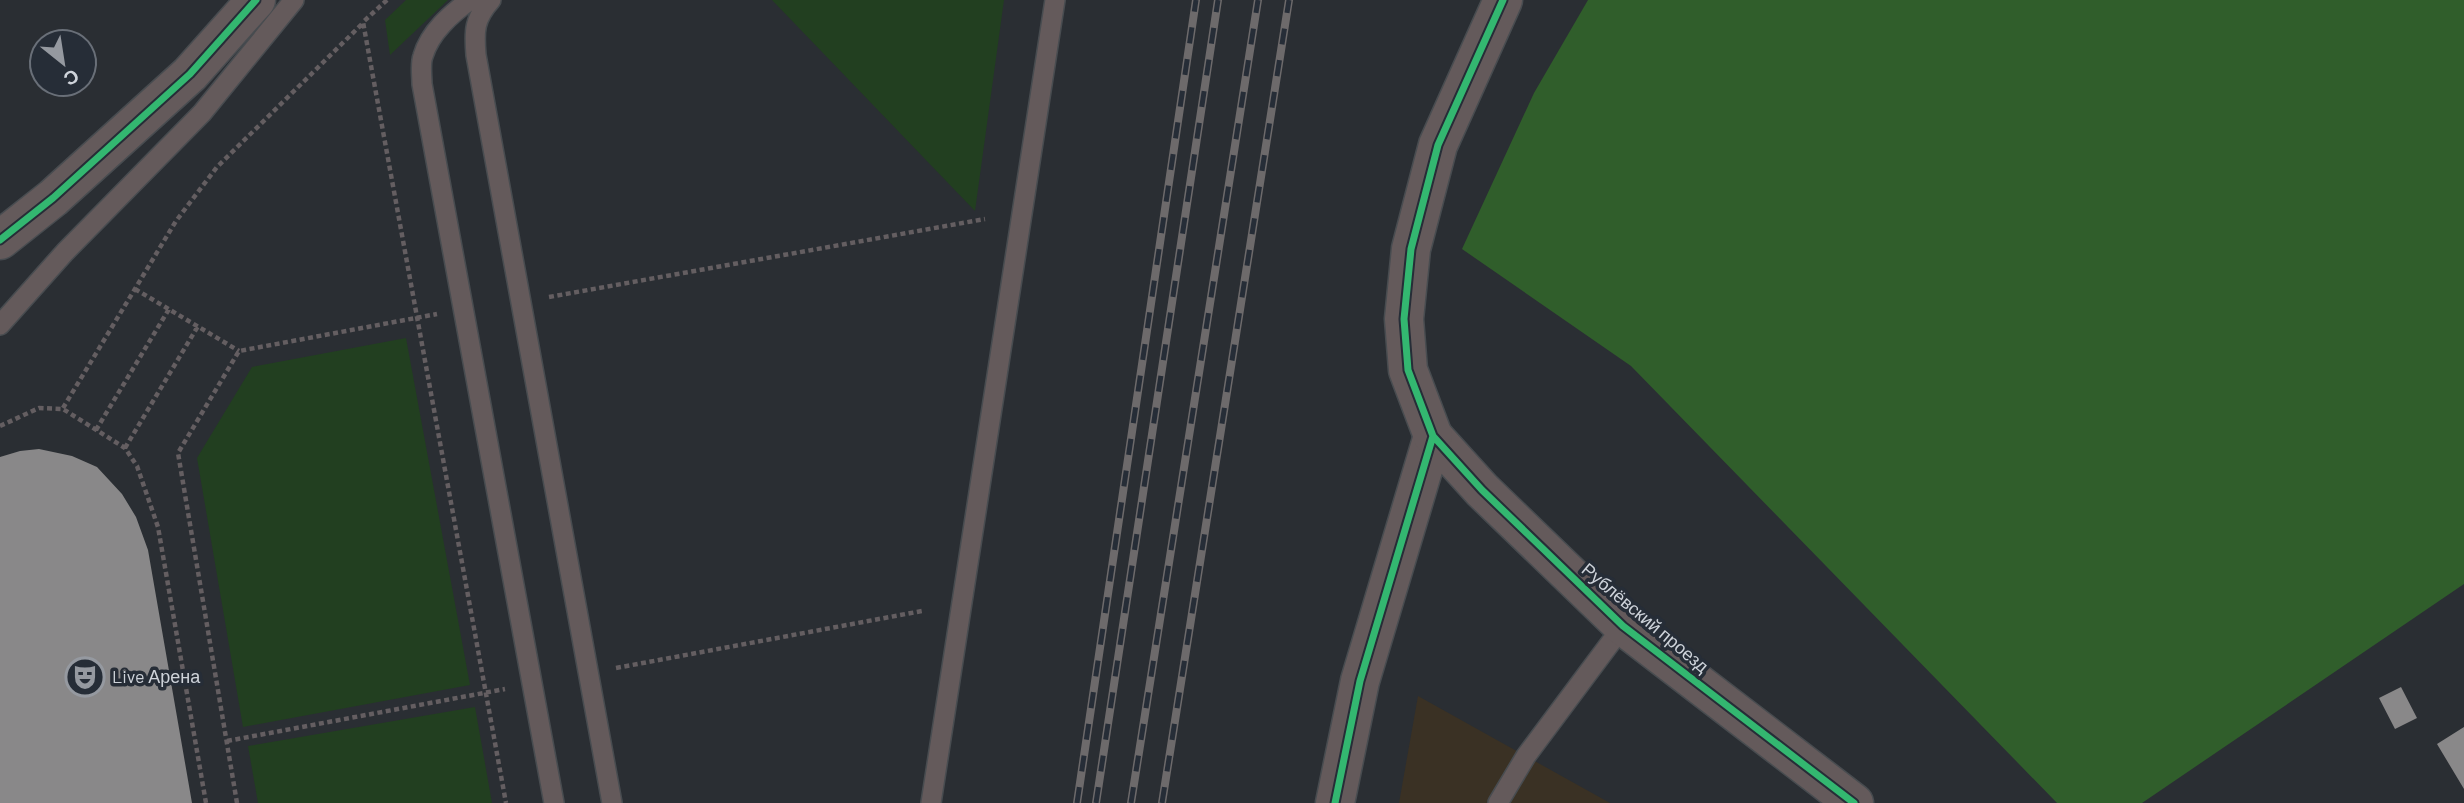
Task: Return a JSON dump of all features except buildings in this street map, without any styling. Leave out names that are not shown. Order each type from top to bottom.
[{"type":"street","points":[[0,240],[53,198],[190,74],[257,0]]},
{"type":"street","points":[[1335,803],[1360,681],[1433,436],[1408,370],[1404,318],[1411,249],[1438,145],[1503,0]]},
{"type":"street","name":"Рублёвский проезд","points":[[1433,436],[1482,490],[1623,626],[1854,803]]},
{"type":"lane","points":[[0,325],[65,252],[202,113],[295,0]]},
{"type":"lane","points":[[470,0],[456,10],[432,37],[422,58],[422,85],[554,803]]},
{"type":"lane","points":[[491,0],[482,11],[474,30],[476,55],[612,803]]},
{"type":"lane","points":[[931,803],[1055,0]]},
{"type":"lane","points":[[1498,803],[1526,756],[1623,626]]},
{"type":"path","points":[[63,409],[176,221],[217,167],[387,0]]},
{"type":"path","points":[[363,22],[506,803]]},
{"type":"path","points":[[520,298],[539,295],[551,298],[985,219]]},
{"type":"path","points":[[135,289],[239,351],[463,309]]},
{"type":"path","points":[[96,430],[169,309]]},
{"type":"path","points":[[125,448],[198,326]]},
{"type":"path","points":[[237,803],[178,453],[239,351]]},
{"type":"path","points":[[0,426],[39,408],[63,409],[125,448],[137,466],[158,527],[206,803]]},
{"type":"path","points":[[588,673],[922,611]]},
{"type":"path","points":[[227,741],[532,684]]},
{"type":"shaded area","points":[[1418,696],[1610,803],[1399,803]]},
{"type":"green space","points":[[406,0],[448,0],[390,55],[385,20]]},
{"type":"green space","points":[[772,0],[1004,0],[975,211]]},
{"type":"green space","points":[[1588,0],[2464,0],[2464,584],[2142,803],[2057,803],[1631,366],[1462,249],[1534,93]]},
{"type":"green space","points":[[406,338],[470,685],[243,727],[197,458],[252,367]]},
{"type":"green space","points":[[475,707],[492,803],[258,803],[248,746]]},
{"type":"railway","points":[[1077,803],[1196,0]]},
{"type":"railway","points":[[1096,803],[1218,0]]},
{"type":"railway","points":[[1131,803],[1258,0]]},
{"type":"railway","points":[[1162,803],[1289,0]]},
{"type":"cycle path","points":[[0,240],[53,198],[190,74],[256,0]]},
{"type":"cycle path","points":[[1335,803],[1360,681],[1433,436],[1408,370],[1404,319],[1411,249],[1438,145],[1503,0]]},
{"type":"cycle path","points":[[1433,436],[1482,490],[1623,626],[1854,803]]},
{"type":"place","name":"Live Арена","points":[[85,677]]}]
